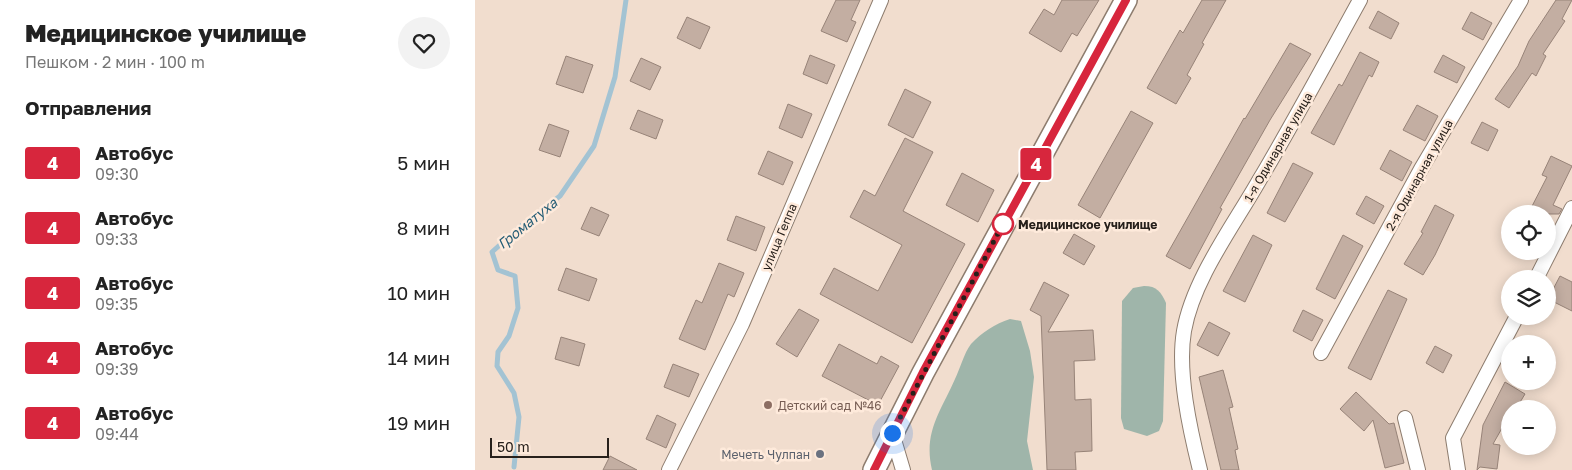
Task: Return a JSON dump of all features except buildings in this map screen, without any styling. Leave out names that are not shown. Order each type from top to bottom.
[{"type":"main road","points":[[874,470],[927,364],[1126,0]]},
{"type":"street","name":"улица Геппа","points":[[669,470],[742,324],[881,0]]},
{"type":"street","name":"1-я Одинарная улица","points":[[1200,470],[1188,422],[1183,375],[1183,332],[1194,293],[1286,135],[1360,0]]},
{"type":"street","name":"2-я Одинарная улица","points":[[1321,353],[1421,169],[1521,0]]},
{"type":"street","points":[[1541,270],[1572,208]]},
{"type":"street","points":[[1458,470],[1453,438],[1512,325]]},
{"type":"street","points":[[1405,418],[1417,470]]},
{"type":"street","points":[[892,433],[903,470]]},
{"type":"green space","points":[[1144,286],[1158,290],[1166,303],[1163,421],[1159,431],[1147,436],[1124,429],[1121,418],[1122,301],[1133,288]]},
{"type":"green space","points":[[1010,319],[1021,321],[1030,351],[1034,377],[1027,441],[1033,470],[932,470],[930,444],[935,422],[966,352],[971,344],[984,332]]},
{"type":"waterway","name":"Громатуха","points":[[514,467],[519,417],[514,393],[497,366],[498,352],[509,336],[518,308],[515,276],[498,270],[492,252],[521,226],[560,196],[594,146],[615,77],[626,0]]},
{"type":"bus line","name":"4","points":[[874,470],[923,372],[1126,0]]},
{"type":"place","name":"Медицинское училище","points":[[1003,224]]},
{"type":"place","name":"Детский сад №46","points":[[768,405]]},
{"type":"place","name":"Мечеть Чулпан","points":[[820,454]]},
{"type":"route","points":[[892,433],[1003,224]]}]
